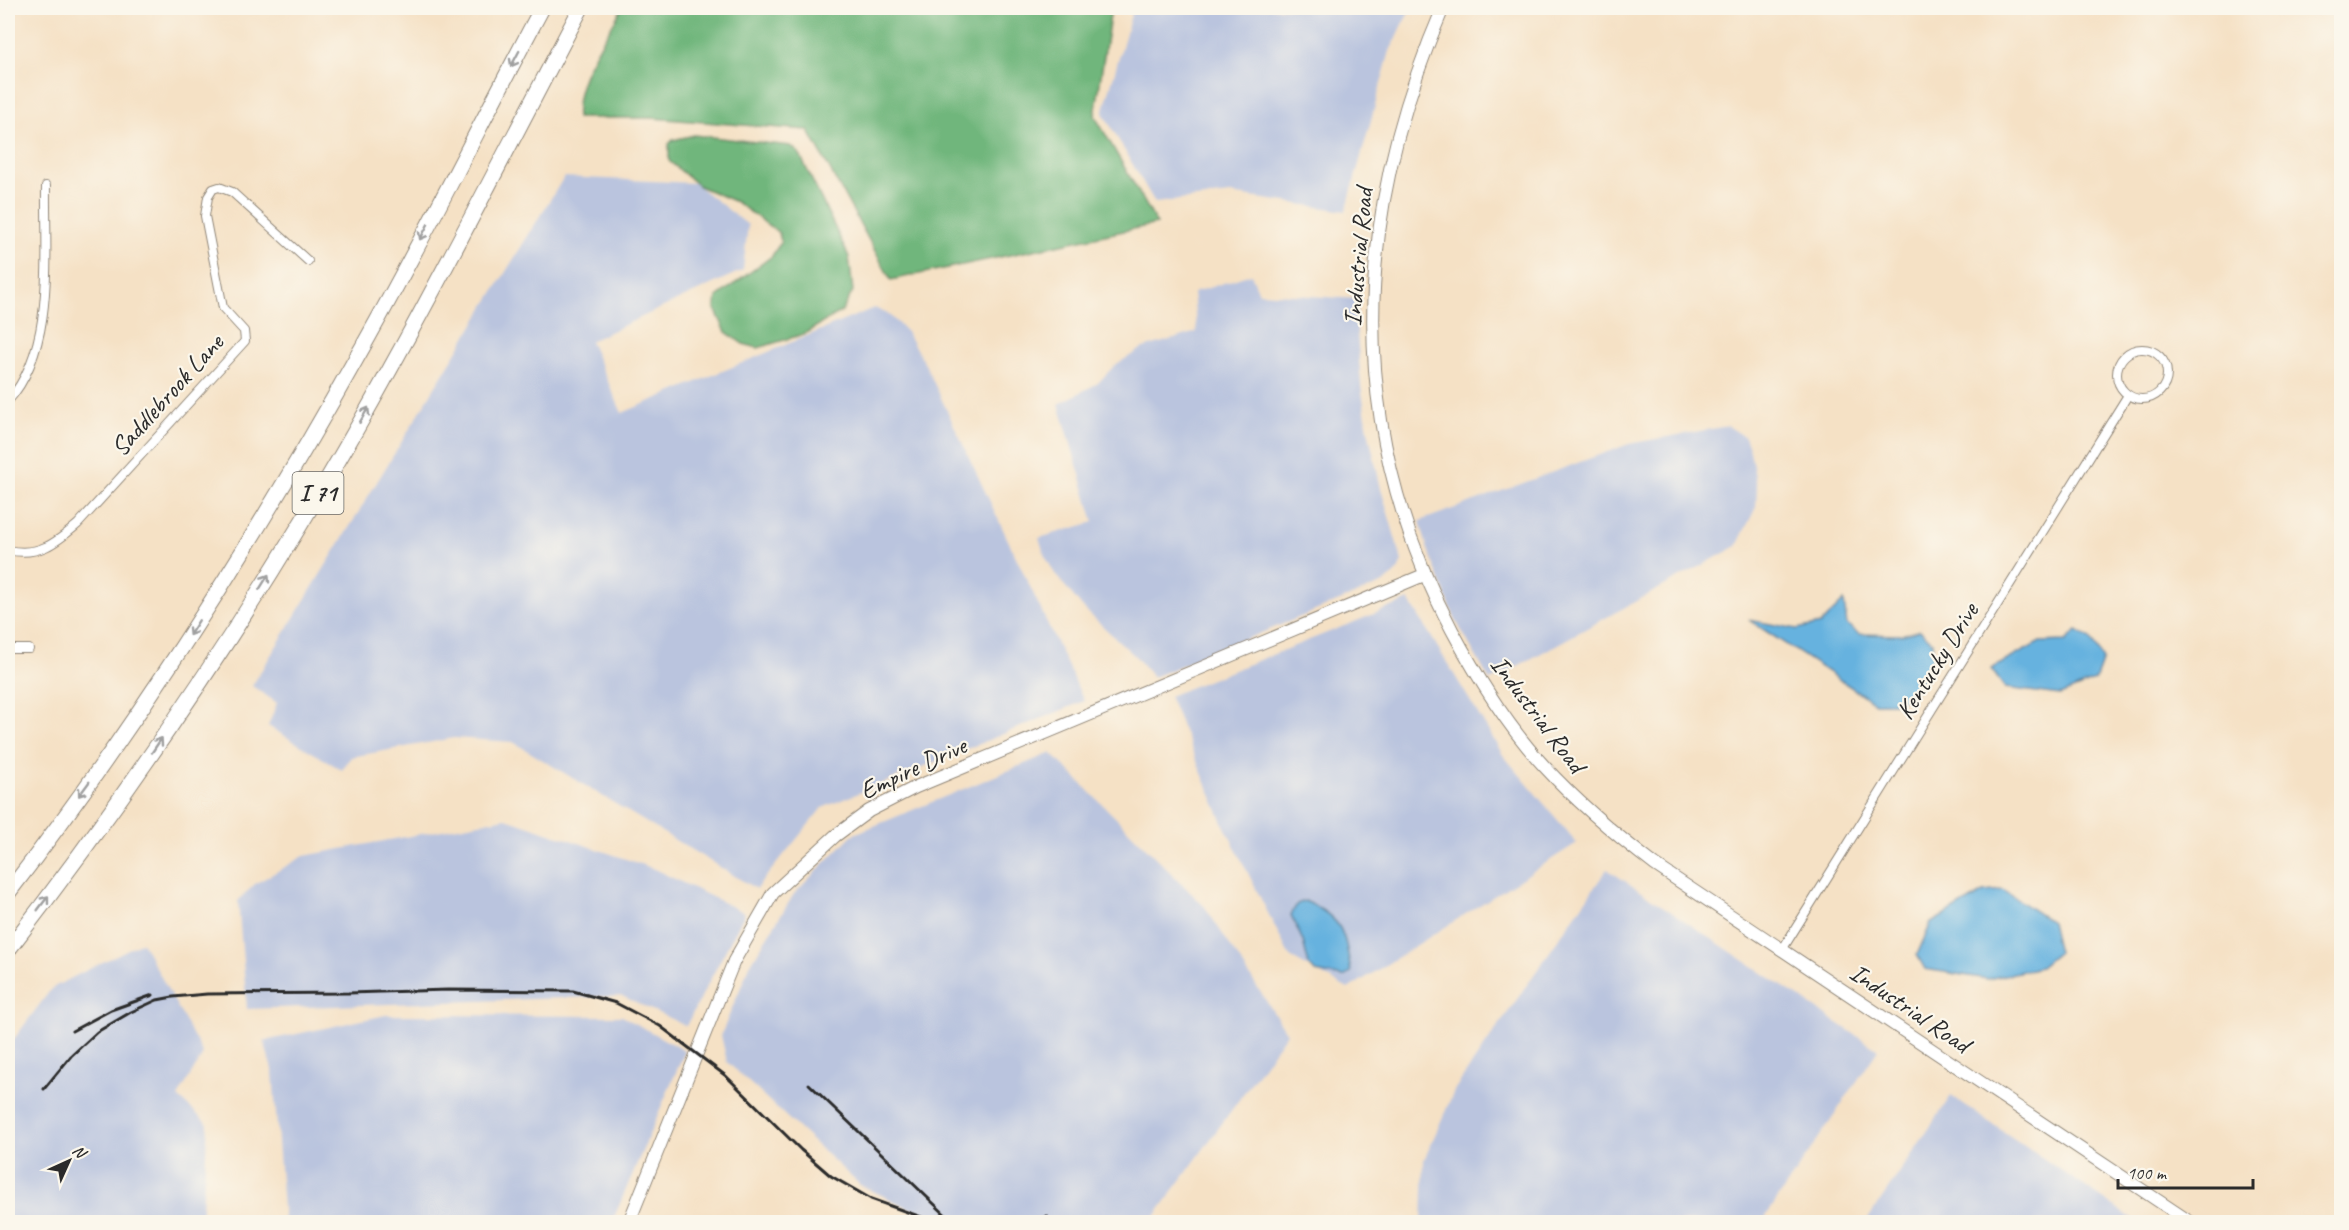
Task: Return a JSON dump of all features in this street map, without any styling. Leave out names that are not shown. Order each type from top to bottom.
[{"type":"highway","name":"I 71","points":[[8,893],[180,650],[270,507],[358,356],[542,8]]},
{"type":"highway","name":"I 71","points":[[8,950],[131,783],[209,669],[300,525],[388,373],[581,8]]},
{"type":"main road","name":"Industrial Road","points":[[1443,8],[1420,63],[1395,143],[1379,220],[1374,280],[1374,361],[1379,411],[1398,500],[1424,575],[1463,650],[1541,763],[1621,839],[1655,866],[2190,1222]]},
{"type":"main road","name":"Empire Drive","points":[[628,1222],[734,961],[773,893],[835,836],[869,812],[916,787],[1424,575]]},
{"type":"street","points":[[8,401],[27,370],[44,310],[46,186]]},
{"type":"street","name":"Saddlebrook Lane","points":[[8,550],[20,552],[39,550],[57,542],[71,530],[245,341],[244,331],[224,308],[205,216],[208,197],[213,189],[219,187],[232,192],[308,261]]},
{"type":"street","points":[[2144,348],[2160,355],[2168,370],[2168,378],[2161,391],[2145,400],[2128,395],[2121,388],[2117,378],[2121,359],[2135,349],[2144,348]]},
{"type":"street","name":"Kentucky Drive","points":[[1782,950],[2128,395]]},
{"type":"street","points":[[8,649],[29,649]]},
{"type":"shaded area","points":[[1133,8],[1411,8],[1390,51],[1346,211],[1230,194],[1155,203],[1103,113]]},
{"type":"shaded area","points":[[564,177],[694,183],[748,225],[743,270],[590,341],[622,413],[874,308],[886,312],[905,330],[925,364],[1084,701],[822,808],[756,889],[513,742],[454,738],[351,757],[342,770],[268,726],[277,703],[252,686]]},
{"type":"shaded area","points":[[1251,274],[1259,293],[1359,299],[1356,319],[1361,386],[1368,430],[1381,489],[1402,561],[1398,570],[1386,582],[1153,677],[1136,657],[1083,608],[1055,574],[1045,556],[1039,538],[1094,522],[1059,404],[1098,383],[1115,365],[1143,348],[1197,332],[1193,293]]},
{"type":"shaded area","points":[[1728,426],[1745,437],[1757,487],[1756,507],[1737,546],[1490,681],[1455,619],[1427,547],[1420,521],[1629,444]]},
{"type":"shaded area","points":[[1409,600],[1503,755],[1577,843],[1348,989],[1290,957],[1224,825],[1169,696]]},
{"type":"shaded area","points":[[1051,753],[1205,907],[1287,1033],[1151,1222],[939,1222],[860,1185],[727,1062],[721,1035],[750,965],[794,894],[852,835]]},
{"type":"shaded area","points":[[506,818],[652,868],[745,913],[686,1026],[622,996],[247,1009],[238,901],[255,884],[304,856]]},
{"type":"shaded area","points":[[1607,869],[1878,1050],[1762,1222],[1422,1222],[1424,1160],[1455,1089]]},
{"type":"shaded area","points":[[142,942],[203,1054],[178,1097],[208,1124],[201,1222],[8,1222],[8,1047],[52,988]]},
{"type":"shaded area","points":[[386,1015],[622,1016],[685,1051],[612,1222],[284,1222],[273,1073],[264,1041]]},
{"type":"shaded area","points":[[1951,1096],[2137,1222],[1866,1222]]},
{"type":"green space","points":[[622,8],[1110,8],[1095,116],[1157,224],[891,280],[808,130],[652,118],[577,118],[577,103],[585,74]]},
{"type":"green space","points":[[694,135],[791,146],[799,153],[849,257],[853,291],[842,311],[804,334],[758,348],[743,344],[726,332],[715,309],[717,297],[772,256],[781,242],[779,233],[736,202],[699,186],[669,161],[669,144],[673,140]]},
{"type":"water","points":[[1844,601],[1847,625],[1859,634],[1901,635],[1920,630],[1933,642],[1932,661],[1913,694],[1895,703],[1875,703],[1749,620],[1797,629],[1821,624]]},
{"type":"water","points":[[2077,631],[2091,639],[2103,659],[2095,681],[2060,695],[2005,688],[1991,669],[2040,642],[2066,641]]},
{"type":"water","points":[[2003,890],[2051,922],[2058,952],[2040,967],[1988,979],[1925,969],[1917,955],[1931,923],[1984,892]]},
{"type":"water","points":[[1305,901],[1328,914],[1340,928],[1351,972],[1344,977],[1315,972],[1309,965],[1303,941],[1291,915],[1297,904]]},
{"type":"railway","points":[[44,1089],[71,1056],[97,1032],[157,1000],[173,997],[207,994],[448,990],[573,991],[616,1003],[660,1026],[726,1076],[801,1150],[831,1176],[871,1199],[935,1222]]},
{"type":"railway","points":[[72,1031],[111,1010],[153,995]]},
{"type":"railway","points":[[809,1084],[953,1222]]},
{"type":"railway","points":[[1040,1222],[1047,1216]]}]
